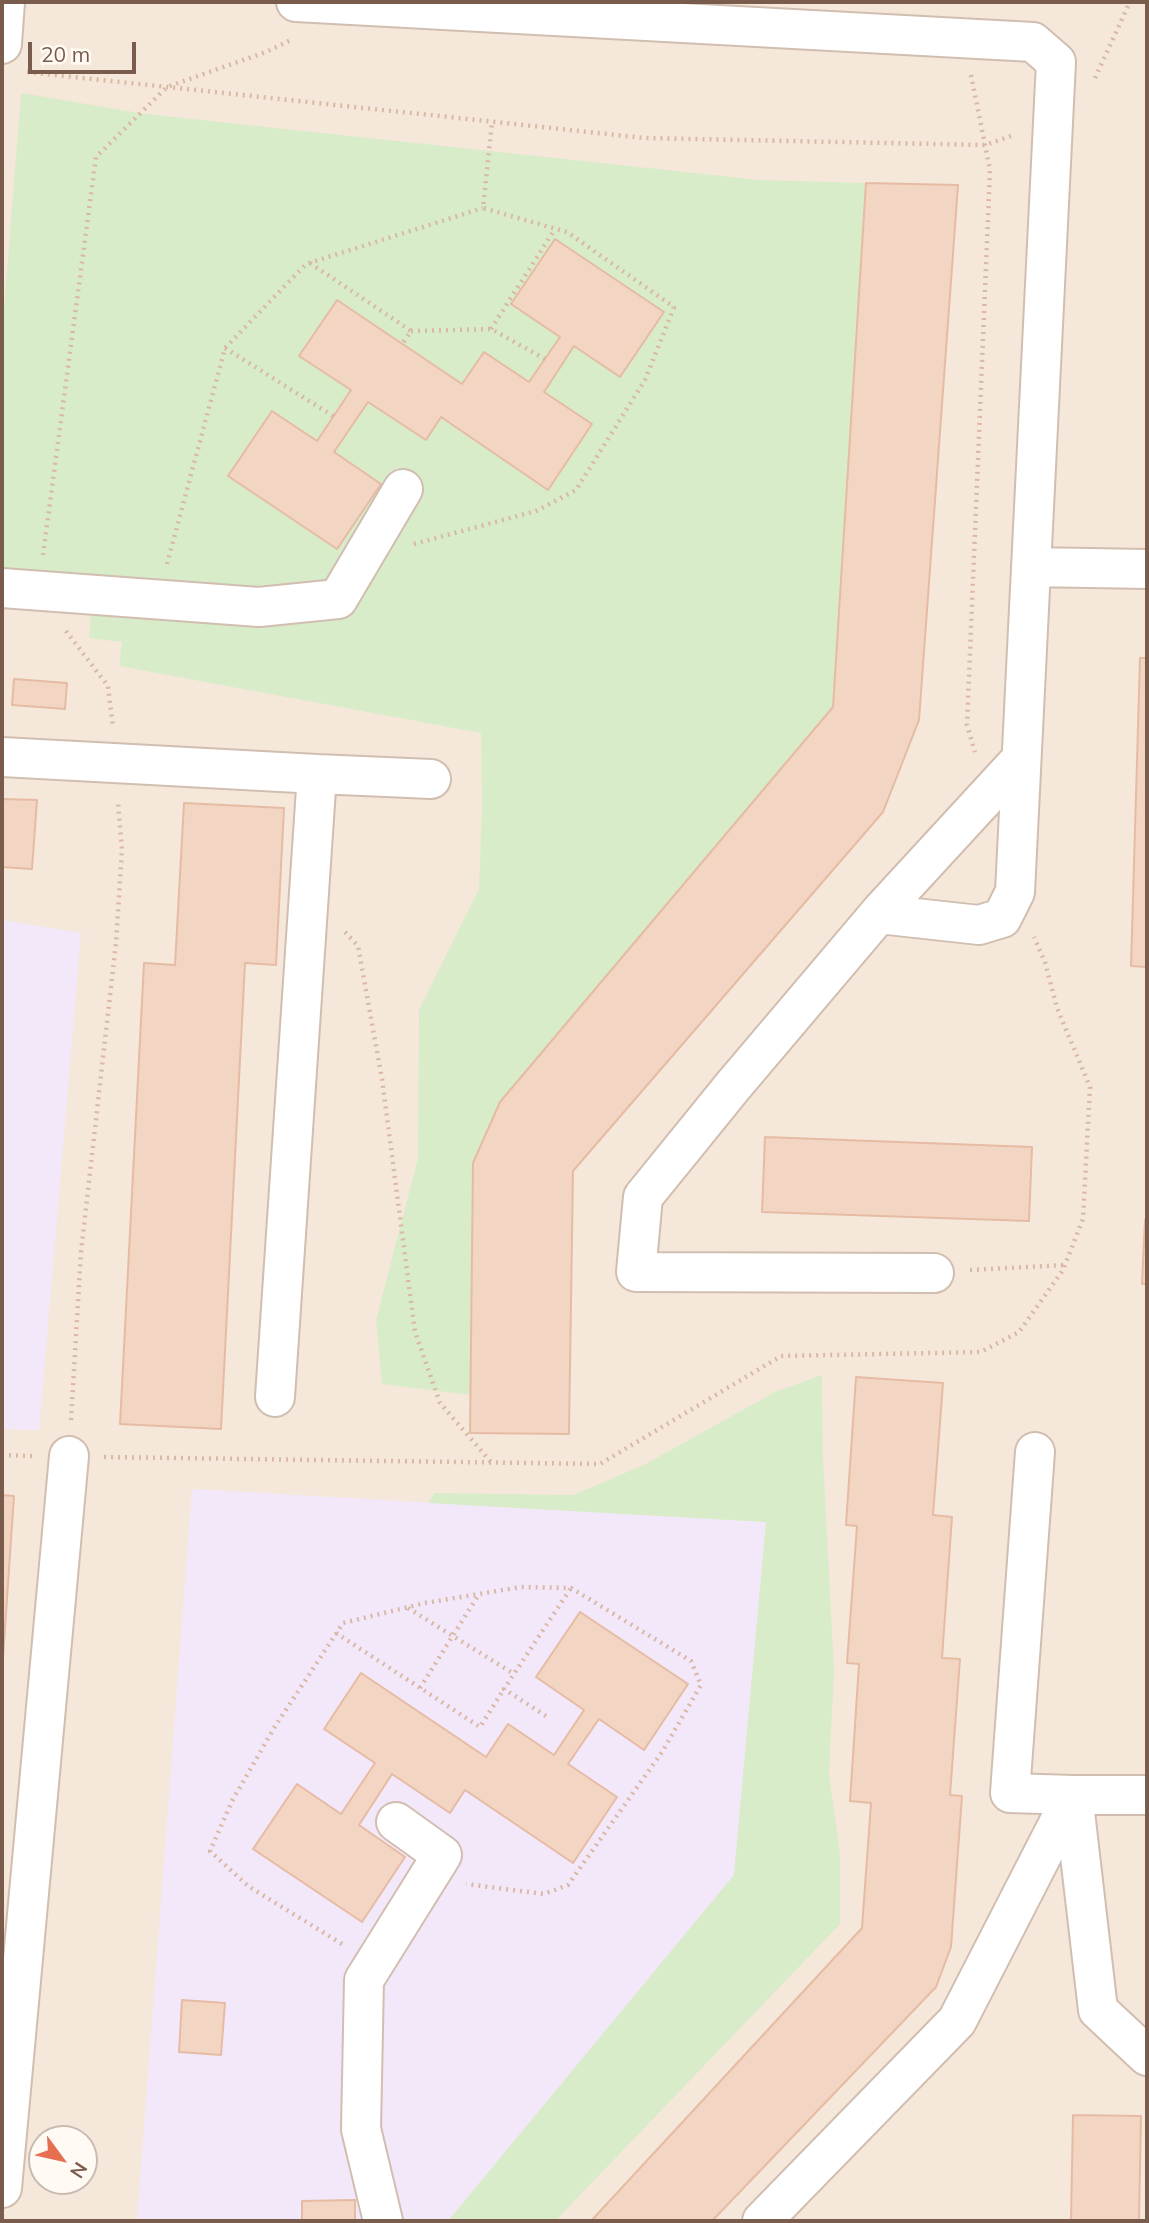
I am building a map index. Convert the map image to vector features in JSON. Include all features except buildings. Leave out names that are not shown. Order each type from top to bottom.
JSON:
[{"type":"lane","points":[[5,2],[9,58]]},
{"type":"lane","points":[[299,18],[967,38],[1033,42],[1056,62],[1015,892],[1002,918],[979,925],[879,914]]},
{"type":"lane","points":[[2,588],[259,607],[338,599],[403,489]]},
{"type":"lane","points":[[1031,567],[1147,569]]},
{"type":"lane","points":[[2,757],[431,779]]},
{"type":"lane","points":[[934,1273],[636,1272],[643,1198],[733,1086],[879,914],[1021,759]]},
{"type":"lane","points":[[275,1397],[317,774]]},
{"type":"lane","points":[[1035,1452],[1010,1793],[1147,1795]]},
{"type":"lane","points":[[2,2188],[69,1456]]},
{"type":"lane","points":[[1073,1795],[1098,2010],[1147,2056]]},
{"type":"lane","points":[[762,2221],[957,2021],[1073,1795]]},
{"type":"lane","points":[[383,2221],[361,2129],[364,1980],[442,1854],[396,1822]]},
{"type":"path","points":[[9,58],[167,87],[645,138],[985,145],[1069,114],[1098,74],[1132,2]]},
{"type":"path","points":[[69,1456],[81,1252],[116,943],[121,850],[108,686],[39,596],[39,591],[96,157],[167,87],[266,52],[299,18]]},
{"type":"path","points":[[967,38],[970,72],[990,170],[967,725],[987,796]]},
{"type":"path","points":[[483,208],[492,122]]},
{"type":"path","points":[[157,599],[225,348],[309,263],[483,208],[567,232],[674,307],[645,380],[576,490],[536,511],[362,558]]},
{"type":"path","points":[[491,330],[555,229]]},
{"type":"path","points":[[309,263],[411,331],[491,330],[545,359]]},
{"type":"path","points":[[402,344],[411,331]]},
{"type":"path","points":[[225,348],[333,416]]},
{"type":"path","points":[[309,892],[358,946],[382,1079],[415,1332],[440,1402],[492,1462]]},
{"type":"path","points":[[2,1455],[600,1464],[781,1356],[982,1352],[1019,1332],[1065,1265],[1083,1219],[1090,1087],[1057,1008],[1045,962],[1015,892]]},
{"type":"path","points":[[934,1273],[1065,1265]]},
{"type":"path","points":[[374,1964],[248,1886],[210,1851],[232,1801],[274,1728],[343,1623],[521,1587],[572,1588],[691,1661],[701,1685],[662,1752],[568,1885],[544,1894],[427,1879]]},
{"type":"path","points":[[336,1633],[480,1727],[572,1588]]},
{"type":"path","points":[[420,1688],[479,1594]]},
{"type":"path","points":[[408,1608],[514,1674]]},
{"type":"path","points":[[504,1689],[546,1716]]},
{"type":"shaded area","points":[[2,2],[1147,2],[1147,2221],[2,2221]]},
{"type":"shaded area","points":[[2,920],[81,933],[39,1430],[2,1429]]},
{"type":"shaded area","points":[[192,1489],[766,1522],[734,1875],[448,2221],[137,2221]]},
{"type":"green space","points":[[21,93],[146,114],[760,180],[866,183],[833,707],[500,1102],[473,1164],[470,1395],[382,1384],[376,1320],[418,1158],[419,1010],[479,889],[481,733],[119,666],[122,642],[89,638],[91,611],[2,602],[2,335]]},
{"type":"green space","points":[[822,1375],[823,1458],[834,1671],[829,1775],[840,1854],[840,1924],[555,2221],[448,2221],[734,1875],[766,1522],[429,1503],[434,1493],[573,1495],[644,1465],[775,1392]]}]
